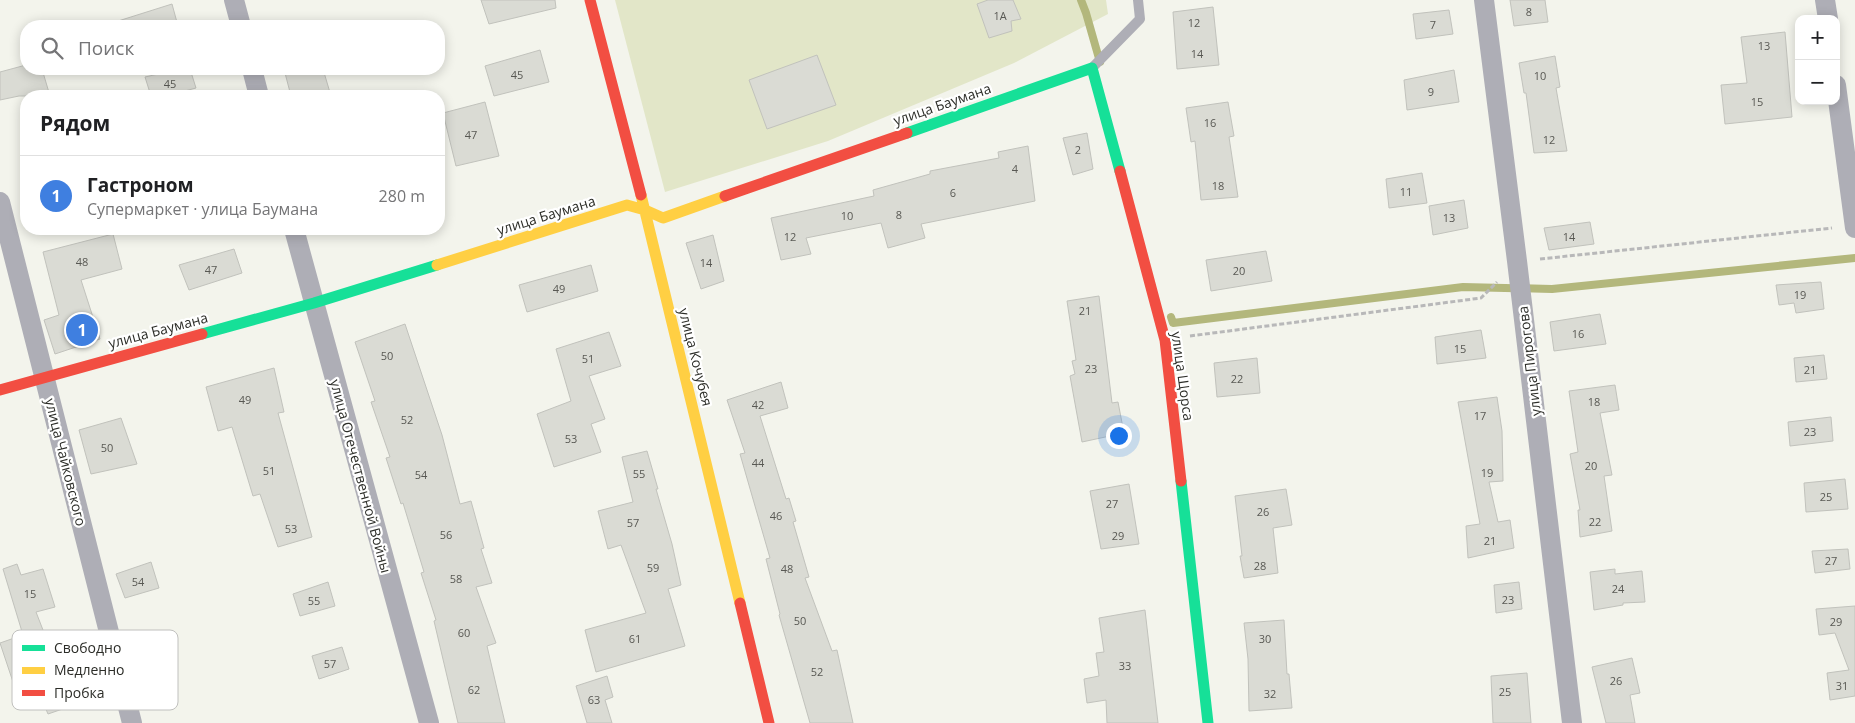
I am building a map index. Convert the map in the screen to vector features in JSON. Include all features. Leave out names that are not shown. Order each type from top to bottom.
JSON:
[{"type":"street","points":[[234,0],[239,20]]},
{"type":"street","name":"улица Кочубея","points":[[590,0],[645,210],[769,723]]},
{"type":"street","name":"улица Пирогова","points":[[1484,0],[1572,723]]},
{"type":"street","points":[[1825,0],[1827,15]]},
{"type":"street","name":"улица Баумана","points":[[0,390],[44,376],[314,303],[627,205],[663,218],[1092,68]]},
{"type":"street","name":"улица Щорса","points":[[1092,68],[1165,340],[1208,723]]},
{"type":"street","points":[[254,75],[257,90]]},
{"type":"street","points":[[1839,105],[1855,227]]},
{"type":"street","name":"улица Чайковского","points":[[0,202],[108,630]]},
{"type":"street","name":"улица Отечественной Войны","points":[[296,235],[429,723]]},
{"type":"street","name":"улица Чайковского","points":[[129,710],[132,723]]},
{"type":"lane","points":[[1092,68],[1140,20],[1138,0]]},
{"type":"green space","points":[[615,0],[1106,0],[1108,14],[1014,63],[828,141],[665,192]]},
{"type":"building","points":[[481,0],[555,0],[556,8],[489,24]]},
{"type":"building","points":[[988,0],[1013,0],[1021,19],[1011,21],[1012,31],[989,38],[977,4]]},
{"type":"building","points":[[1510,0],[1545,0],[1548,22],[1514,26]]},
{"type":"building","points":[[172,4],[176,20],[121,20]]},
{"type":"building","points":[[1213,7],[1219,65],[1177,69],[1173,12]]},
{"type":"building","points":[[1449,10],[1453,34],[1416,39],[1413,14]]},
{"type":"building","points":[[1785,32],[1792,117],[1725,124],[1721,85],[1747,83],[1741,37]]},
{"type":"building","points":[[540,50],[549,82],[494,96],[485,66]]},
{"type":"building","points":[[817,55],[836,105],[767,129],[749,80]]},
{"type":"building","points":[[1555,56],[1560,87],[1556,88],[1567,151],[1534,153],[1526,93],[1524,93],[1519,63]]},
{"type":"building","points":[[20,67],[20,75],[44,75],[48,90],[20,90],[20,96],[0,100],[0,72]]},
{"type":"building","points":[[1454,70],[1459,102],[1407,110],[1404,80]]},
{"type":"building","points":[[154,75],[192,75],[196,88],[188,90],[149,90],[145,77]]},
{"type":"building","points":[[286,75],[325,75],[329,90],[289,90]]},
{"type":"building","points":[[485,102],[499,156],[456,166],[445,121],[445,112]]},
{"type":"building","points":[[1228,102],[1234,136],[1229,137],[1238,197],[1201,200],[1195,141],[1191,142],[1186,108]]},
{"type":"building","points":[[1087,133],[1093,169],[1073,175],[1063,138]]},
{"type":"building","points":[[1028,146],[1035,201],[921,224],[925,238],[888,248],[881,223],[806,238],[811,254],[781,260],[771,218],[874,196],[873,190],[930,174],[930,171],[999,158],[998,152]]},
{"type":"building","points":[[1422,173],[1427,203],[1389,208],[1386,179]]},
{"type":"building","points":[[1464,200],[1468,228],[1433,235],[1429,206]]},
{"type":"building","points":[[1590,222],[1594,244],[1549,250],[1544,228]]},
{"type":"building","points":[[113,235],[122,269],[81,280],[100,339],[55,354],[44,320],[59,315],[43,252]]},
{"type":"building","points":[[713,235],[724,281],[701,289],[686,243]]},
{"type":"building","points":[[234,249],[242,273],[189,290],[179,265]]},
{"type":"building","points":[[1266,251],[1272,281],[1211,291],[1206,260]]},
{"type":"building","points":[[591,265],[598,291],[527,312],[519,285]]},
{"type":"building","points":[[1821,282],[1824,309],[1796,313],[1794,303],[1779,305],[1776,285]]},
{"type":"building","points":[[1099,296],[1112,403],[1118,402],[1124,433],[1082,442],[1070,376],[1075,374],[1072,361],[1076,360],[1067,301]]},
{"type":"building","points":[[1600,314],[1606,344],[1554,351],[1550,322]]},
{"type":"building","points":[[405,324],[442,435],[460,504],[471,501],[484,548],[481,549],[492,583],[476,587],[496,643],[487,646],[505,723],[458,723],[434,621],[436,620],[421,573],[424,572],[403,503],[401,504],[386,458],[390,457],[371,402],[375,401],[355,342]]},
{"type":"building","points":[[1481,330],[1486,358],[1437,364],[1435,337]]},
{"type":"building","points":[[609,332],[621,366],[589,376],[605,419],[591,424],[601,452],[554,467],[537,414],[571,401],[556,349]]},
{"type":"building","points":[[1824,355],[1827,379],[1796,382],[1794,358]]},
{"type":"building","points":[[1257,358],[1260,393],[1217,397],[1214,363]]},
{"type":"building","points":[[274,368],[284,412],[278,413],[312,537],[278,547],[260,494],[253,496],[232,427],[218,431],[206,387]]},
{"type":"building","points":[[781,382],[788,408],[760,416],[786,499],[789,498],[796,521],[793,522],[809,577],[805,578],[832,651],[837,650],[853,723],[810,723],[779,615],[766,559],[770,558],[740,454],[745,453],[727,400]]},
{"type":"building","points":[[1615,385],[1619,410],[1600,413],[1612,475],[1604,476],[1612,531],[1580,537],[1578,510],[1580,510],[1570,454],[1578,452],[1569,391]]},
{"type":"building","points":[[1497,397],[1502,431],[1503,481],[1489,482],[1498,522],[1510,520],[1514,548],[1468,558],[1466,526],[1480,524],[1458,402]]},
{"type":"building","points":[[1831,417],[1833,441],[1790,446],[1788,422]]},
{"type":"building","points":[[121,418],[137,464],[91,474],[79,430]]},
{"type":"building","points":[[647,451],[681,585],[668,589],[685,646],[596,672],[585,630],[646,613],[621,545],[608,549],[598,511],[633,502],[622,457]]},
{"type":"building","points":[[1845,479],[1848,509],[1806,512],[1804,483]]},
{"type":"building","points":[[1129,484],[1139,544],[1101,549],[1090,491]]},
{"type":"building","points":[[1286,489],[1292,525],[1273,528],[1278,573],[1244,578],[1240,556],[1242,556],[1235,496]]},
{"type":"building","points":[[1848,549],[1850,569],[1815,573],[1812,551]]},
{"type":"building","points":[[151,562],[159,588],[125,598],[116,574]]},
{"type":"building","points":[[17,564],[21,575],[43,569],[55,607],[36,612],[43,630],[21,630],[3,569]]},
{"type":"building","points":[[1615,569],[1615,574],[1642,571],[1645,602],[1623,603],[1623,605],[1594,610],[1590,572]]},
{"type":"building","points":[[328,582],[335,606],[300,616],[293,594]]},
{"type":"building","points":[[1519,582],[1522,609],[1496,613],[1494,585]]},
{"type":"building","points":[[1855,606],[1855,696],[1830,700],[1827,673],[1849,670],[1835,633],[1819,635],[1816,609]]},
{"type":"building","points":[[1145,610],[1158,723],[1107,723],[1106,700],[1087,703],[1084,679],[1099,676],[1096,653],[1104,652],[1099,618]]},
{"type":"building","points":[[1284,620],[1287,674],[1289,674],[1292,708],[1249,711],[1248,659],[1244,623]]},
{"type":"building","points":[[12,639],[12,679],[0,643]]},
{"type":"building","points":[[342,647],[349,669],[319,679],[312,656]]},
{"type":"building","points":[[1632,658],[1640,693],[1630,695],[1635,723],[1606,723],[1592,667]]},
{"type":"building","points":[[1527,673],[1531,723],[1493,723],[1491,676]]},
{"type":"building","points":[[607,676],[613,697],[605,700],[612,723],[587,723],[576,686]]},
{"type":"building","points":[[46,710],[60,710],[48,714]]},
{"type":"waterway","points":[[1081,0],[1100,62]]},
{"type":"waterway","points":[[1171,317],[1173,323],[1463,287],[1552,289],[1855,258]]},
{"type":"traffic: fast","points":[[907,133],[1092,68],[1120,171]]},
{"type":"traffic: fast","points":[[202,334],[314,303],[437,265]]},
{"type":"traffic: fast","points":[[1181,481],[1208,723]]},
{"type":"traffic: slow","points":[[641,195],[740,603]]},
{"type":"traffic: slow","points":[[437,265],[627,205],[663,218],[725,196]]},
{"type":"traffic: jam","points":[[590,0],[641,195]]},
{"type":"traffic: jam","points":[[725,196],[907,133]]},
{"type":"traffic: jam","points":[[1120,171],[1165,340],[1181,481]]},
{"type":"traffic: jam","points":[[0,390],[202,334]]},
{"type":"traffic: jam","points":[[740,603],[769,723]]},
{"type":"place","name":"Гастроном","points":[[82,330]]}]
